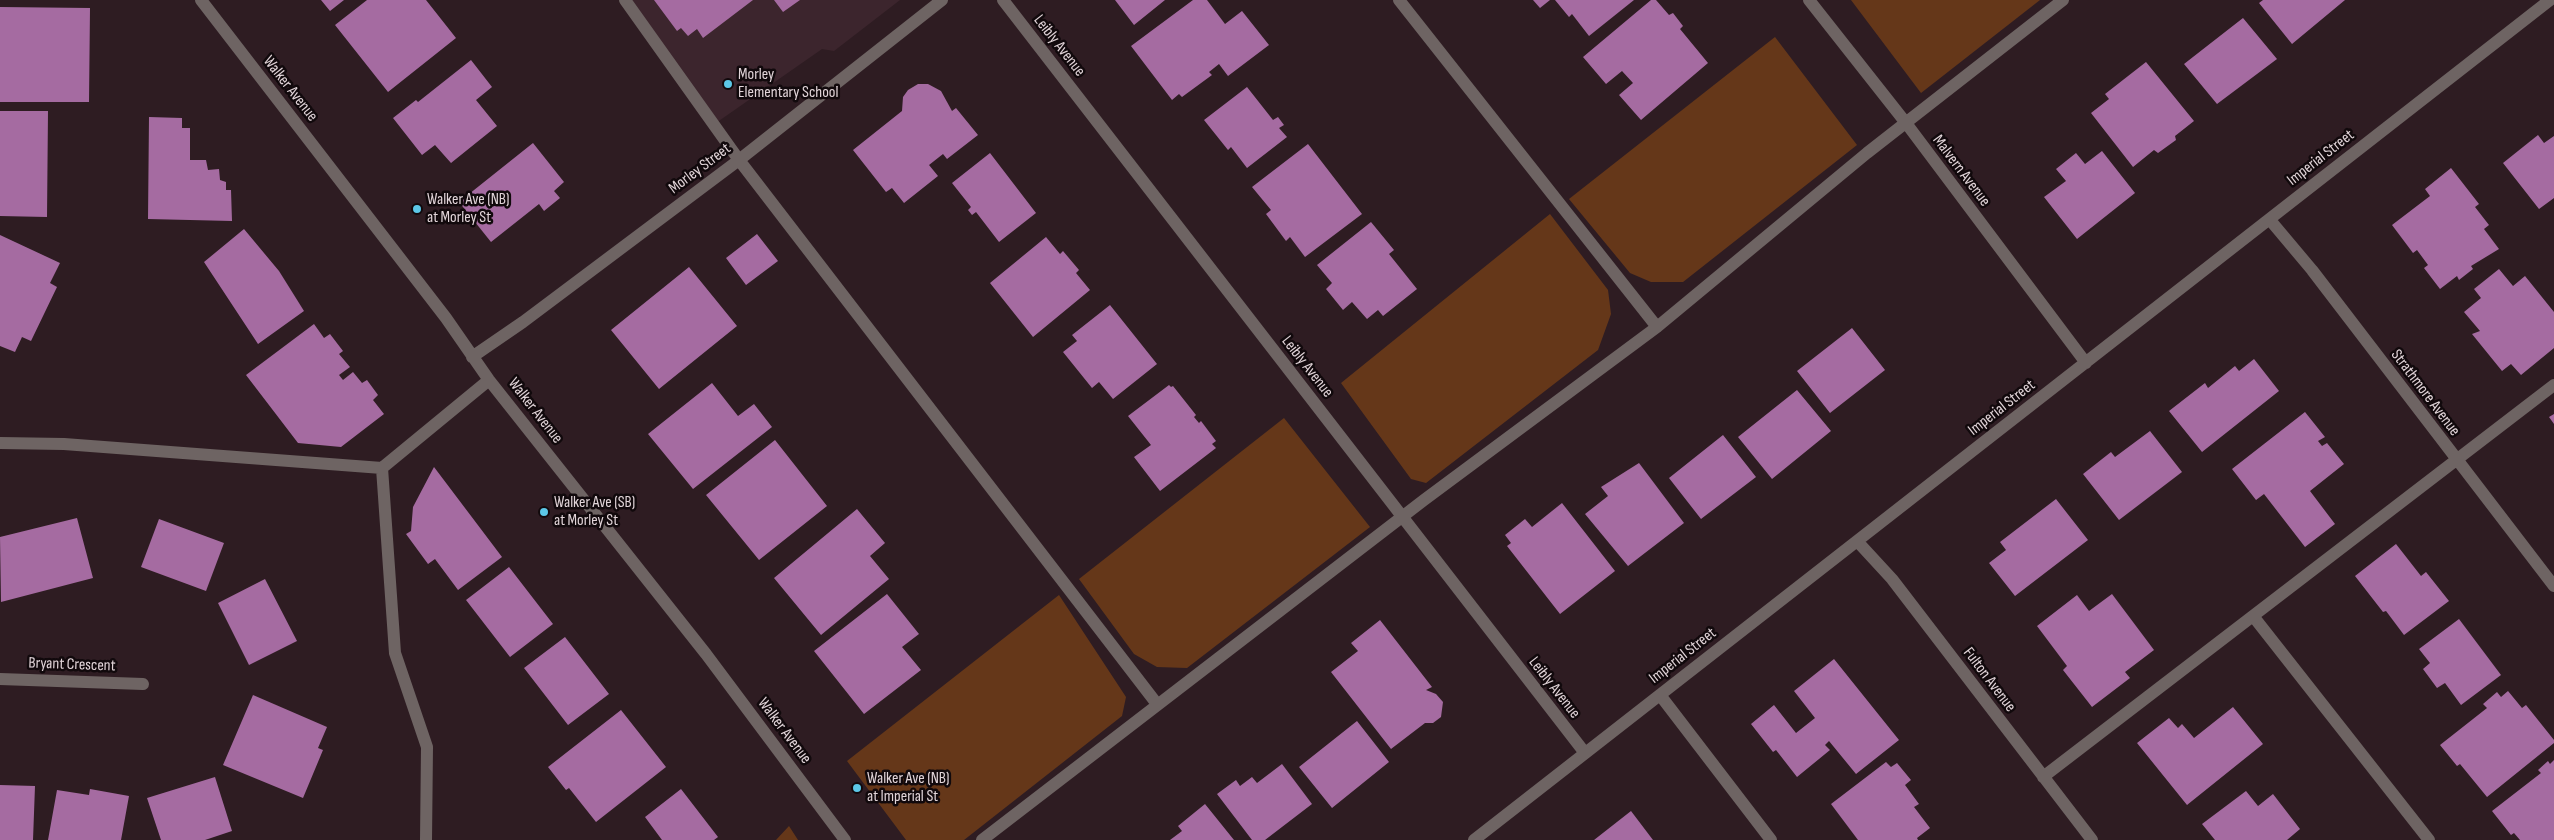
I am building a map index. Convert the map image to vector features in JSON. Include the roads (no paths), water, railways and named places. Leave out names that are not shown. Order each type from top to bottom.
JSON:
[{"type":"street","name":"Walker Avenue","points":[[201,0],[446,318],[489,380],[706,654],[845,840]]},
{"type":"street","points":[[625,0],[739,160],[1158,704]]},
{"type":"street","name":"Morley Street","points":[[472,357],[523,322],[739,160],[942,0]]},
{"type":"street","name":"Leibly Avenue","points":[[1003,0],[1585,754]]},
{"type":"street","points":[[1399,0],[1657,327]]},
{"type":"street","name":"Malvern Avenue","points":[[1808,0],[1906,124],[2086,363]]},
{"type":"street","points":[[982,840],[1402,517],[1657,327],[1906,124],[2063,0]]},
{"type":"street","name":"Imperial Street","points":[[1474,840],[2550,0]]},
{"type":"street","name":"Strathmore Avenue","points":[[2270,220],[2312,270],[2455,460],[2554,586]]},
{"type":"street","points":[[0,443],[64,444],[382,468],[489,380]]},
{"type":"street","points":[[2043,777],[2554,385]]},
{"type":"street","points":[[382,468],[395,653],[426,747],[426,840]]},
{"type":"street","name":"Fulton Avenue","points":[[1856,542],[1892,579],[2092,840]]},
{"type":"street","points":[[2253,616],[2429,840]]},
{"type":"street","name":"Bryant Crescent","points":[[0,679],[143,684]]},
{"type":"street","points":[[1660,695],[1771,840]]},
{"type":"place","name":"Morley Elementary School","points":[[728,84]]},
{"type":"place","name":"Walker Ave (NB) at Morley St","points":[[417,209]]},
{"type":"place","name":"Walker Ave (SB) at Morley St","points":[[544,512]]},
{"type":"place","name":"Walker Ave (NB) at Imperial St","points":[[857,788]]}]
